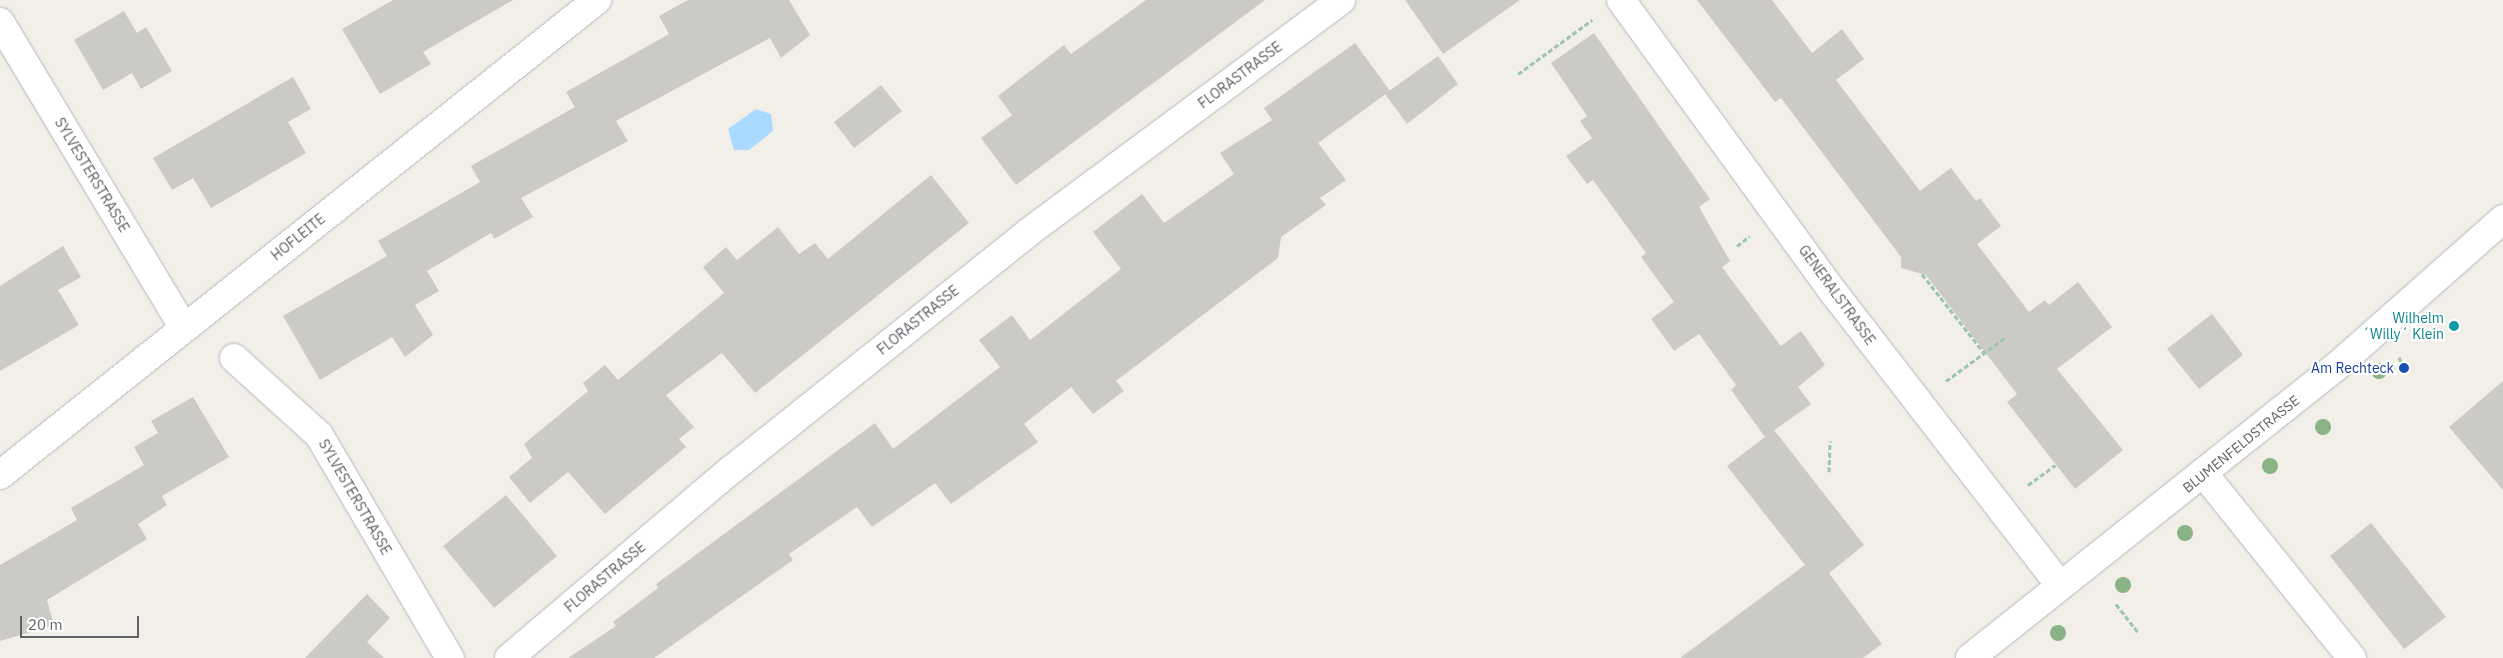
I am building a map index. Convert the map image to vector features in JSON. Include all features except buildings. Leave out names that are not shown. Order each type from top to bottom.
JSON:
[{"type":"street","name":"HOFLEITE","points":[[0,475],[597,0]]},
{"type":"street","name":"FLORASTRASSE","points":[[509,658],[731,470],[1029,232],[1341,0]]},
{"type":"street","name":"GENERALSTRASSE","points":[[1621,0],[1918,402],[2060,585]]},
{"type":"street","name":"SYLVESTERSTRASSE","points":[[0,22],[184,328]]},
{"type":"street","name":"BLUMENFELDSTRASSE","points":[[1970,658],[2060,585],[2204,474],[2337,366],[2503,219]]},
{"type":"street","name":"SYLVESTERSTRASSE","points":[[234,358],[318,435],[450,658]]},
{"type":"street","points":[[2204,474],[2352,658]]},
{"type":"path","points":[[1518,74],[1597,17]]},
{"type":"path","points":[[1922,274],[1985,354]]},
{"type":"path","points":[[1918,402],[2006,337]]},
{"type":"path","points":[[1829,472],[1830,441]]},
{"type":"path","points":[[2116,604],[2138,632]]},
{"type":"water","points":[[756,109],[771,114],[773,131],[749,150],[734,150],[728,129]]},
{"type":"place","name":"Wilhelm ´Willy´ Klein","points":[[2454,326]]},
{"type":"place","name":"Am Rechteck","points":[[2404,368]]}]
